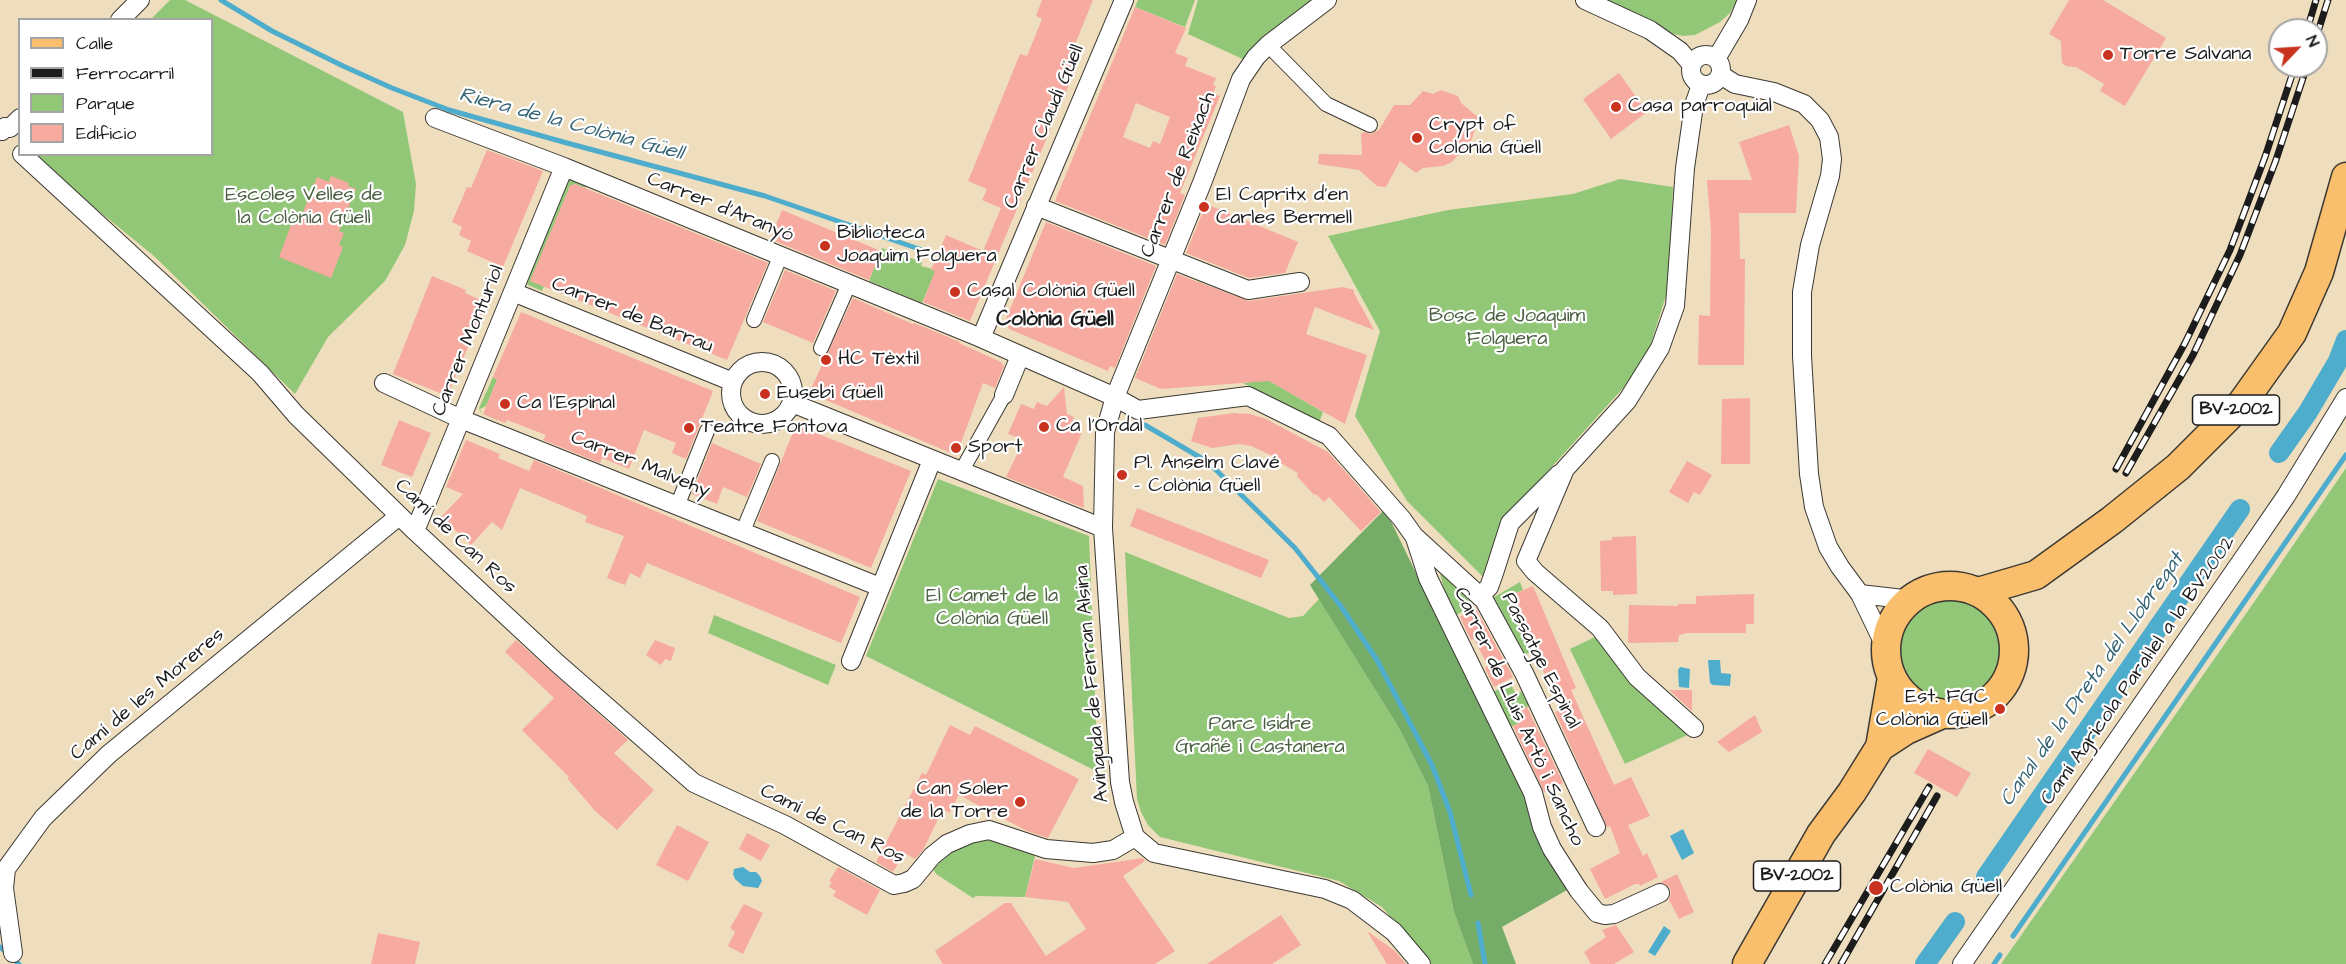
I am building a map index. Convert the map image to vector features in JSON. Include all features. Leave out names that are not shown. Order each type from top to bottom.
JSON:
[{"type":"main road","name":"BV-2002","points":[[1978,592],[2036,575],[2112,520],[2178,467],[2213,434],[2253,389],[2292,333],[2319,272],[2346,177]]},
{"type":"main road","name":"BV-2002","points":[[2012,636],[2021,608],[2036,575]]},
{"type":"main road","name":"BV-2002","points":[[1954,587],[1978,592],[1999,608],[2010,627],[2014,656],[2011,672],[1998,694],[1989,702],[1964,713],[1942,714],[1918,706],[1899,689],[1887,662],[1888,636],[1895,617],[1902,607],[1931,590],[1954,587]]},
{"type":"main road","name":"BV-2002","points":[[1747,964],[1821,834],[1852,792],[1880,747],[1892,676]]},
{"type":"main road","name":"BV-2002","points":[[1880,747],[1906,730],[1942,714]]},
{"type":"main road","name":"BV-2002","points":[[1769,964],[1804,898],[1852,792]]},
{"type":"street","points":[[122,18],[140,0]]},
{"type":"street","name":"Carrer Claudi Güell","points":[[981,338],[1124,0]]},
{"type":"street","name":"Carrer de Reixach","points":[[1103,528],[1105,432],[1115,397],[1240,79],[1268,45],[1327,0]]},
{"type":"street","points":[[1586,0],[1650,30],[1680,51],[1692,65],[1694,79],[1701,85],[1715,83],[1718,67],[1747,0]]},
{"type":"street","points":[[1274,51],[1326,105],[1370,125]]},
{"type":"street","points":[[1692,65],[1698,57],[1703,56],[1735,84],[1774,92],[1803,104],[1820,120],[1829,137],[1832,159],[1830,176],[1810,245],[1802,292],[1802,356],[1811,488],[1819,525],[1828,547],[1860,594],[1886,648]]},
{"type":"street","points":[[1481,595],[1489,587],[1510,523],[1565,469],[1627,401],[1660,348],[1675,306],[1685,168],[1694,105],[1701,85]]},
{"type":"street","name":"Carrer d'Aranyó","points":[[435,118],[564,167],[981,338],[1115,397],[1138,410],[1248,396],[1329,436],[1402,519],[1414,536]]},
{"type":"street","name":"Camí de Can Ros","points":[[8,128],[18,148]]},
{"type":"street","name":"Camí de Can Ros","points":[[23,156],[260,373],[296,415],[415,531],[557,663],[693,783],[785,825],[894,885],[913,879],[932,856],[947,844],[970,834],[989,831],[1046,849],[1093,853],[1113,850],[1136,837]]},
{"type":"street","name":"Carrer Monturiol","points":[[415,531],[564,167]]},
{"type":"street","points":[[1036,206],[1248,290],[1300,282]]},
{"type":"street","points":[[754,320],[780,256]]},
{"type":"street","points":[[821,348],[849,285]]},
{"type":"street","name":"Carrer de Barrau","points":[[513,292],[733,382]]},
{"type":"street","points":[[962,472],[1004,395],[1020,356]]},
{"type":"street","points":[[757,362],[768,362],[778,366],[786,373],[794,393],[788,412],[781,419],[762,425],[752,423],[736,411],[731,392],[733,382],[747,366],[757,362]]},
{"type":"street","name":"Carrer Malvehy","points":[[384,383],[461,419],[678,504],[880,587]]},
{"type":"street","name":"Camí Agricola Paral·lel a la BV2002","points":[[1962,964],[2286,496],[2346,398]]},
{"type":"street","points":[[792,403],[1103,528]]},
{"type":"street","points":[[678,504],[707,431]]},
{"type":"street","points":[[851,661],[932,460]]},
{"type":"street","points":[[743,531],[772,461]]},
{"type":"street","points":[[1565,469],[1526,561],[1535,572],[1600,628],[1637,677],[1694,728]]},
{"type":"street","name":"Camí de les Moreres","points":[[13,953],[4,888],[6,869],[43,818],[109,754],[399,516]]},
{"type":"street","name":"Avinguda de Ferran Alsina","points":[[1103,528],[1120,782],[1136,837]]},
{"type":"street","name":"Passatge Espinal","points":[[1414,536],[1481,595],[1524,673],[1596,827]]},
{"type":"street","name":"Carrer de Lluis Artó i Sancho","points":[[1414,536],[1428,578],[1533,793],[1542,826],[1552,849],[1579,891],[1593,909],[1605,915],[1614,915],[1660,893]]},
{"type":"street","points":[[1860,594],[1912,600]]},
{"type":"street","points":[[1136,837],[1154,853],[1325,889],[1352,900],[1394,932],[1421,964]]},
{"type":"green space","name":"Escoles Velles de la Colònia Güell","points":[[170,0],[185,0],[403,112],[416,184],[414,211],[405,245],[385,281],[328,337],[295,394],[154,256],[84,199],[36,156],[213,156],[213,18],[152,18]]},
{"type":"green space","points":[[1138,0],[1195,0],[1185,27],[1135,7]]},
{"type":"green space","points":[[1198,0],[1320,0],[1247,61],[1188,34]]},
{"type":"green space","points":[[1604,0],[1737,0],[1730,13],[1720,22],[1695,35],[1683,36],[1669,33]]},
{"type":"green space","points":[[572,177],[588,182],[585,188],[575,184],[570,186],[531,280],[544,286],[542,291],[526,282],[568,179]]},
{"type":"green space","name":"Bosc de Joaquim Folguera","points":[[1620,179],[1673,187],[1669,286],[1646,359],[1634,376],[1502,522],[1484,578],[1407,501],[1355,416],[1380,331],[1328,236],[1448,210],[1573,194]]},
{"type":"green space","points":[[882,248],[922,262],[921,266],[936,270],[922,303],[869,281]]},
{"type":"green space","points":[[493,377],[497,380],[486,406],[480,409],[482,413],[479,408]]},
{"type":"green space","points":[[1268,380],[1323,412],[1319,423],[1243,383]]},
{"type":"green space","points":[[482,413],[499,416],[497,420]]},
{"type":"green space","points":[[2346,468],[2346,964],[2001,964],[2259,595]]},
{"type":"green space","name":"El Camet de la Colònia Güell","points":[[938,479],[1089,536],[1098,772],[866,656]]},
{"type":"green space","points":[[1385,509],[1536,821],[1538,836],[1567,890],[1502,927],[1516,964],[1473,964],[1454,912],[1428,786],[1399,728],[1310,585]]},
{"type":"green space","name":"Parc Isidre Grañé i Castanera","points":[[1125,552],[1289,618],[1303,616],[1319,599],[1399,728],[1428,786],[1454,912],[1473,964],[1429,964],[1382,907],[1339,881],[1160,837],[1148,825],[1137,799]]},
{"type":"green space","points":[[1440,574],[1454,579],[1479,601],[1452,618]]},
{"type":"green space","points":[[1520,582],[1523,590],[1510,596],[1534,651],[1524,655],[1489,600]]},
{"type":"green space","points":[[1952,597],[1972,601],[1989,613],[2001,630],[2005,650],[2001,670],[1989,687],[1972,699],[1952,703],[1932,699],[1915,687],[1903,670],[1899,650],[1903,630],[1915,613],[1932,601]]},
{"type":"green space","points":[[714,615],[836,665],[828,685],[708,633]]},
{"type":"green space","points":[[1599,635],[1694,732],[1625,764],[1570,649]]},
{"type":"green space","points":[[1510,683],[1516,694],[1523,691],[1530,705],[1515,713],[1519,723],[1511,727],[1493,692]]},
{"type":"green space","points":[[988,840],[1036,852],[1025,897],[976,896],[973,898],[936,874],[933,869],[951,853],[970,842]]},
{"type":"water","points":[[1708,660],[1720,660],[1721,673],[1731,674],[1730,686],[1710,683]]},
{"type":"water","points":[[1680,667],[1690,669],[1689,688],[1679,687],[1678,670]]},
{"type":"water","points":[[1683,829],[1694,853],[1682,860],[1670,836]]},
{"type":"water","points":[[743,867],[760,876],[762,881],[758,888],[743,886],[735,879],[734,869]]},
{"type":"water","points":[[1664,926],[1671,931],[1655,956],[1648,952]]},
{"type":"building","points":[[1042,0],[1093,0],[1070,57],[1079,61],[970,321],[923,302],[935,271],[931,270],[946,235],[983,251],[1001,208],[982,200],[987,189],[968,181],[1020,54],[1027,56],[1042,19],[1036,16]]},
{"type":"building","name":"Torre Salvana","points":[[2069,0],[2103,0],[2166,38],[2125,106],[2100,91],[2104,84],[2076,67],[2062,63],[2061,41],[2049,34]]},
{"type":"building","points":[[1135,7],[1186,28],[1175,53],[1188,58],[1185,66],[1216,78],[1213,94],[1220,96],[1180,193],[1185,195],[1165,245],[1055,201]],"holes":[[[1136,103],[1170,117],[1160,144],[1153,141],[1150,148],[1123,137]]]},
{"type":"building","name":"Casa parroquial","points":[[1619,73],[1647,112],[1611,139],[1583,99]]},
{"type":"building","name":"Crypt of Colonia Güell","points":[[1441,90],[1458,96],[1461,103],[1479,118],[1471,141],[1452,162],[1443,166],[1423,168],[1416,173],[1400,161],[1386,187],[1377,186],[1359,170],[1318,164],[1319,154],[1362,155],[1361,134],[1364,132],[1371,134],[1379,130],[1394,105],[1410,105],[1423,91],[1433,94]]},
{"type":"building","points":[[1789,125],[1799,156],[1796,213],[1739,213],[1740,259],[1745,259],[1744,365],[1698,365],[1699,315],[1710,316],[1711,230],[1707,180],[1752,180],[1739,142]]},
{"type":"building","points":[[487,150],[543,171],[503,267],[467,251],[471,241],[459,235],[462,227],[452,222],[467,187],[471,188]]},
{"type":"building","points":[[331,176],[349,183],[348,186],[356,189],[339,231],[344,233],[339,245],[343,247],[331,278],[279,257],[291,225],[294,226],[299,214],[302,215],[317,177],[329,182]]},
{"type":"building","points":[[575,184],[768,263],[727,360],[530,281],[570,186]]},
{"type":"building","points":[[1206,204],[1298,242],[1285,273],[1249,278],[1186,253]]},
{"type":"building","name":"Biblioteca Joaquim Folguera","points":[[782,210],[881,251],[869,280],[770,239]]},
{"type":"building","points":[[1046,222],[1156,266],[1115,368],[1110,366],[1108,371],[1009,329],[1006,319]]},
{"type":"building","points":[[785,270],[836,291],[813,343],[763,322]]},
{"type":"building","points":[[1177,274],[1249,301],[1343,287],[1354,290],[1374,330],[1315,307],[1306,334],[1367,355],[1345,424],[1269,381],[1161,389],[1135,378]]},
{"type":"building","points":[[432,276],[466,290],[465,293],[487,303],[447,396],[393,374]]},
{"type":"building","points":[[853,298],[960,342],[1001,362],[1004,366],[995,388],[983,383],[958,451],[951,453],[809,393]]},
{"type":"building","points":[[521,312],[713,391],[686,459],[672,453],[676,443],[644,430],[629,469],[602,458],[600,463],[543,440],[546,435],[507,420],[505,423],[483,414],[497,380],[493,377]]},
{"type":"building","points":[[1064,387],[1067,414],[1074,417],[1071,425],[1083,430],[1063,477],[1083,486],[1084,508],[1006,477],[1024,440],[1008,434],[1021,404],[1034,409],[1037,402],[1047,406]]},
{"type":"building","points":[[1750,398],[1750,464],[1721,464],[1722,399]]},
{"type":"building","points":[[1234,413],[1250,414],[1266,419],[1328,452],[1381,512],[1361,531],[1329,497],[1324,502],[1316,494],[1314,495],[1297,476],[1298,473],[1274,459],[1275,457],[1251,446],[1239,444],[1212,448],[1191,441],[1198,418]]},
{"type":"building","points":[[399,420],[431,433],[412,477],[381,465]]},
{"type":"building","points":[[796,425],[911,471],[871,568],[757,521]]},
{"type":"building","points":[[466,440],[500,454],[498,458],[529,471],[534,460],[860,597],[841,643],[647,563],[640,578],[630,573],[625,585],[607,578],[624,536],[585,522],[587,516],[520,488],[502,530],[492,522],[471,545],[441,517],[463,494],[446,487]]},
{"type":"building","points":[[712,443],[761,464],[747,497],[723,487],[717,504],[692,494]]},
{"type":"building","points":[[1687,461],[1712,475],[1700,495],[1694,492],[1688,503],[1669,492]]},
{"type":"building","points":[[1137,508],[1269,560],[1261,578],[1130,526]]},
{"type":"building","points":[[1636,536],[1637,594],[1613,595],[1613,591],[1601,591],[1600,541],[1612,540],[1612,537]]},
{"type":"building","points":[[1533,586],[1576,688],[1571,690],[1614,785],[1631,777],[1650,816],[1628,825],[1643,856],[1647,853],[1658,877],[1640,886],[1635,884],[1605,899],[1590,869],[1620,853],[1610,826],[1607,827],[1555,712],[1561,710],[1509,596]]},
{"type":"building","points":[[1754,594],[1754,624],[1746,624],[1746,633],[1687,633],[1679,635],[1678,642],[1628,643],[1629,605],[1678,606],[1678,604],[1696,604],[1696,596]]},
{"type":"building","points":[[1475,607],[1513,677],[1494,687],[1485,668],[1488,666],[1474,639],[1471,640],[1460,617]]},
{"type":"building","points":[[516,640],[628,740],[614,753],[654,790],[617,830],[595,811],[567,778],[569,777],[522,730],[554,698],[505,652]]},
{"type":"building","points":[[655,640],[675,648],[671,661],[665,659],[661,665],[646,655]]},
{"type":"building","points":[[1669,690],[1692,690],[1692,711]]},
{"type":"building","points":[[1527,707],[1563,783],[1544,792],[1513,726],[1519,723],[1515,713]]},
{"type":"building","points":[[1755,715],[1762,732],[1729,752],[1717,742]]},
{"type":"building","name":"Can Soler de la Torre","points":[[950,725],[970,735],[975,726],[1079,779],[1048,838],[1027,831],[959,795],[949,813],[943,809],[923,850],[915,859],[904,853],[893,872],[876,862],[922,773],[926,775]]},
{"type":"building","points":[[1928,749],[1971,773],[1957,797],[1914,773]]},
{"type":"building","points":[[677,825],[709,842],[688,881],[656,865]]},
{"type":"building","points":[[747,833],[770,845],[761,861],[739,849]]},
{"type":"building","points":[[1143,858],[1145,861],[1123,876],[1175,951],[1155,964],[943,964],[935,951],[1005,903],[1011,903],[1046,956],[1086,929],[1068,902],[1025,897],[1035,859],[1074,868]]},
{"type":"building","points":[[838,867],[880,890],[867,915],[833,896],[836,891],[829,887],[832,882],[829,881]]},
{"type":"building","points":[[1677,874],[1694,912],[1679,919],[1669,900],[1670,888],[1661,882]]},
{"type":"building","points":[[744,904],[763,913],[743,954],[728,946],[735,932],[730,928]]},
{"type":"building","points":[[1281,915],[1301,945],[1272,964],[1207,964]]},
{"type":"building","points":[[1616,925],[1634,952],[1614,964],[1591,964],[1584,952],[1606,937],[1602,930]]},
{"type":"building","points":[[1367,931],[1395,951],[1406,964],[1387,964]]},
{"type":"building","points":[[378,933],[420,942],[415,964],[371,964]]},
{"type":"waterway","name":"Riera de la Colònia Güell","points":[[221,0],[272,31],[343,66],[449,110],[765,196],[925,251]]},
{"type":"waterway","name":"Canal de la Dreta del Llobregat","points":[[2279,453],[2308,412],[2338,361],[2346,340]]},
{"type":"waterway","name":"Riera de la Colònia Güell","points":[[1145,425],[1208,462],[1295,548],[1340,605],[1377,660],[1432,765],[1450,812],[1471,895]]},
{"type":"waterway","points":[[2013,936],[2346,455]]},
{"type":"waterway","name":"Canal de la Dreta del Llobregat","points":[[1986,877],[2240,509]]},
{"type":"waterway","name":"Canal de la Dreta del Llobregat","points":[[1925,964],[1955,922]]},
{"type":"waterway","name":"Riera de la Colònia Güell","points":[[1478,923],[1485,964]]},
{"type":"waterway","points":[[0,947],[19,964]]},
{"type":"waterway","points":[[1994,964],[2000,955]]},
{"type":"railway","points":[[2311,18],[2316,0]]},
{"type":"railway","points":[[2322,18],[2328,0]]},
{"type":"railway","points":[[2116,469],[2185,343],[2230,250],[2265,157],[2291,78]]},
{"type":"railway","points":[[2126,473],[2193,355],[2240,255],[2276,160],[2303,78]]},
{"type":"railway","points":[[1825,964],[1929,787]]},
{"type":"railway","points":[[1841,964],[1937,796]]},
{"type":"place","name":"Torre Salvana","points":[[2108,55]]},
{"type":"place","name":"Casa parroquial","points":[[1616,107]]},
{"type":"place","name":"Crypt of Colonia Güell","points":[[1417,138]]},
{"type":"place","name":"El Capritx d'en Carles Bermell","points":[[1204,207]]},
{"type":"place","name":"Biblioteca Joaquim Folguera","points":[[825,246]]},
{"type":"place","name":"Casal Colònia Güell","points":[[955,292]]},
{"type":"place","name":"HC Tèxtil","points":[[826,360]]},
{"type":"place","name":"Eusebi Güell","points":[[765,394]]},
{"type":"place","name":"Ca l'Espinal","points":[[505,404]]},
{"type":"place","name":"Ca l'Ordal","points":[[1044,427]]},
{"type":"place","name":"Teatre Fontova","points":[[689,428]]},
{"type":"place","name":"Sport","points":[[956,448]]},
{"type":"place","name":"Pl. Anselm Clavé - Colònia Güell","points":[[1122,475]]},
{"type":"place","name":"Est. FGC Colònia Güell","points":[[2000,709]]},
{"type":"place","name":"Can Soler de la Torre","points":[[1020,802]]},
{"type":"place","name":"Colònia Güell","points":[[1876,888]]},
{"type":"district","name":"Colònia Güell","points":[[1055,321]]}]
